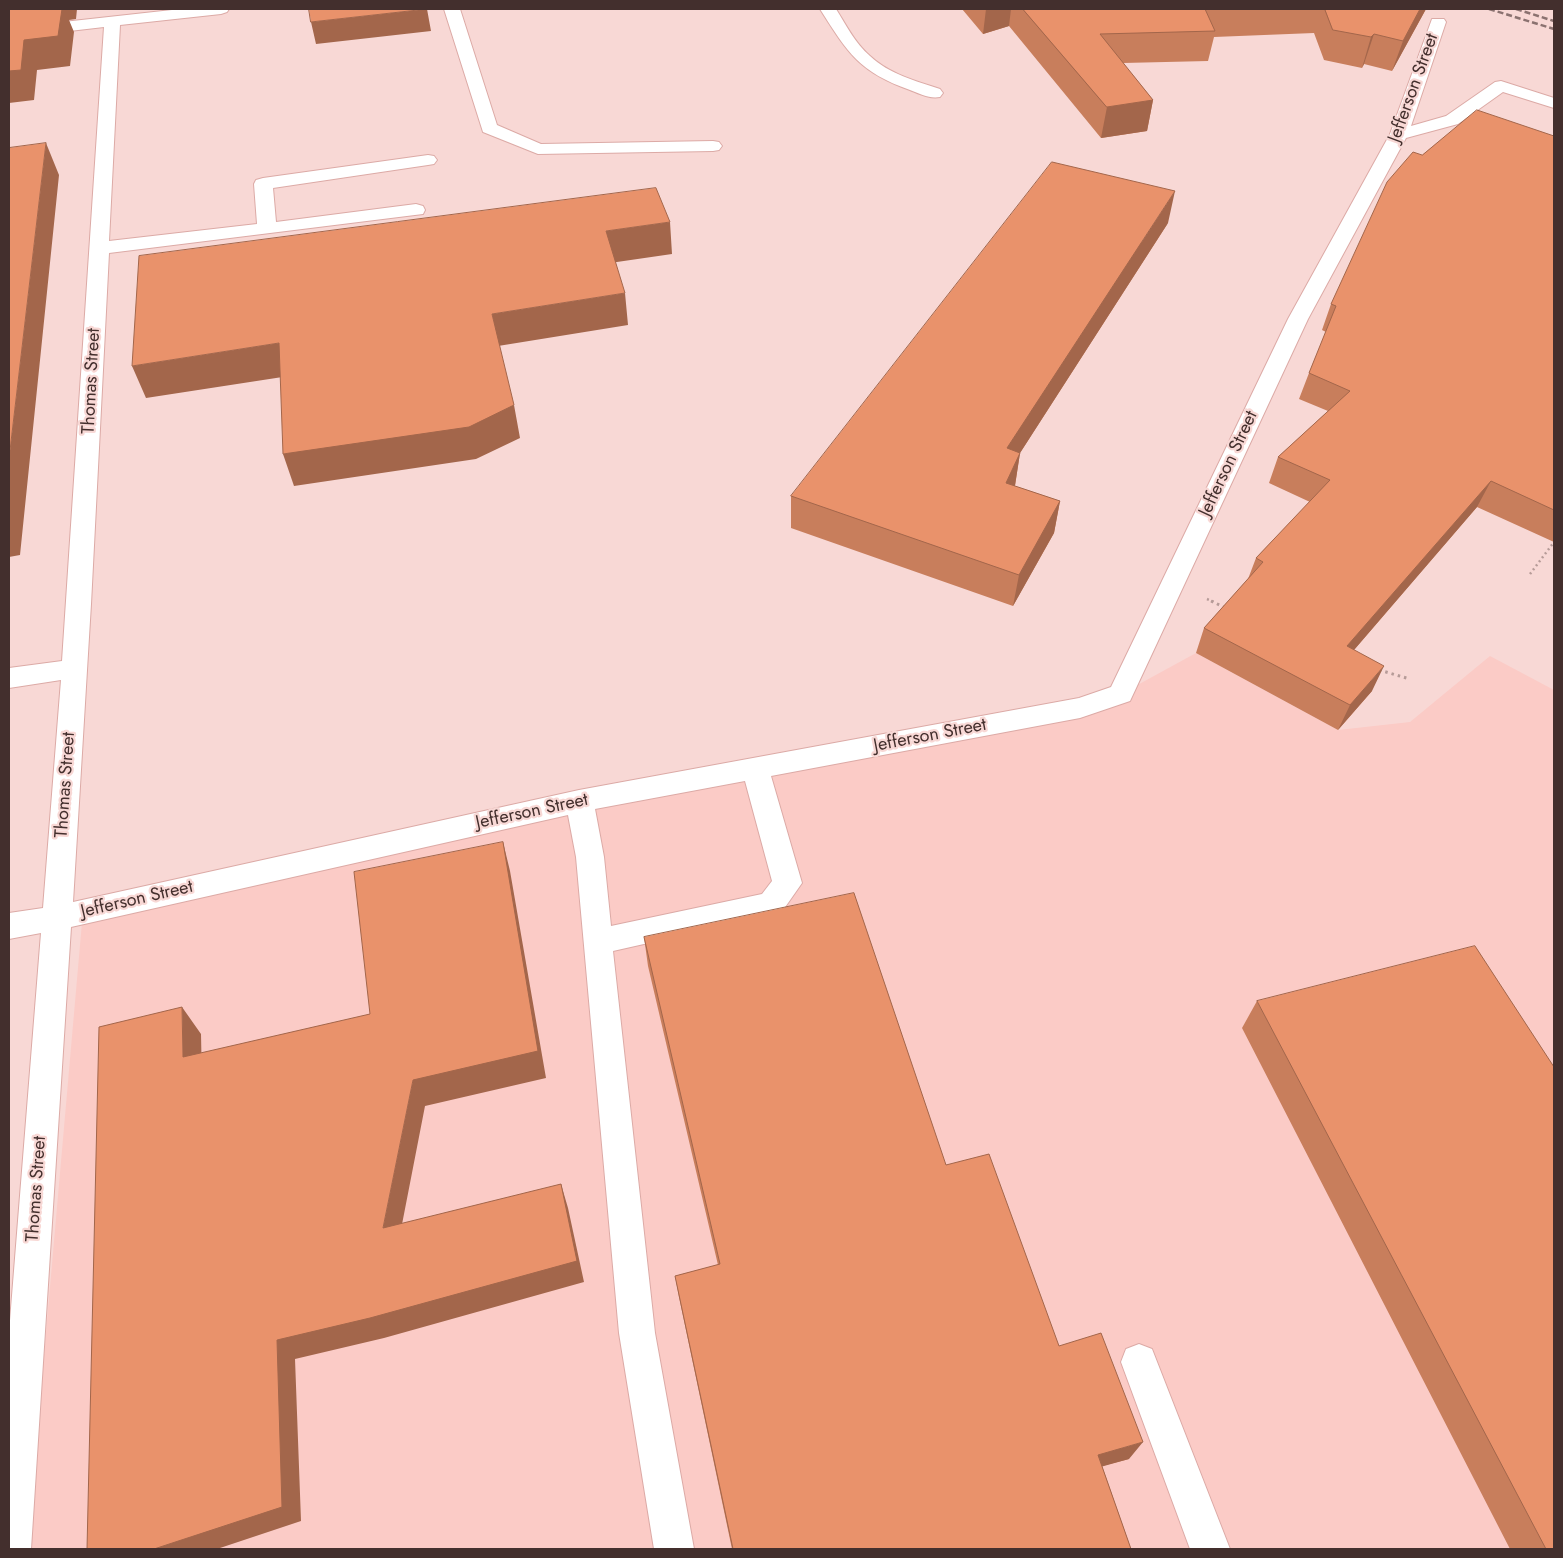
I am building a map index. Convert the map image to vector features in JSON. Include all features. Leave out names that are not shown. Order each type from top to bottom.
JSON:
[{"type":"street","points":[[9,33],[221,9]]},
{"type":"street","points":[[452,9],[489,128],[538,149],[713,146]]},
{"type":"street","points":[[828,9],[848,40],[868,64],[896,80],[934,93]]},
{"type":"street","name":"Thomas Street","points":[[11,1549],[58,918],[100,248],[112,21]]},
{"type":"street","name":"Jefferson Street","points":[[9,926],[58,918],[579,801],[1080,708],[1121,694],[1298,319],[1399,134],[1438,22]]},
{"type":"street","points":[[1399,134],[1452,120],[1501,86],[1554,103]]},
{"type":"street","points":[[267,229],[263,184],[428,160]]},
{"type":"street","points":[[100,248],[416,210]]},
{"type":"street","points":[[9,678],[74,669]]},
{"type":"street","points":[[598,942],[771,904],[787,883],[755,769]]},
{"type":"street","points":[[579,801],[590,857],[637,1333],[674,1549]]},
{"type":"street","points":[[1139,1362],[1210,1549]]},
{"type":"path","points":[[1530,574],[1554,542]]},
{"type":"path","points":[[1172,583],[1226,609]]},
{"type":"path","points":[[1372,668],[1410,679]]},
{"type":"shaded area","points":[[1196,653],[1338,730],[1410,722],[1490,656],[1554,690],[1554,1549],[27,1549],[83,911],[1121,694]]},
{"type":"building","points":[[9,9],[62,9],[58,36],[24,40],[21,70],[9,71]]},
{"type":"building","points":[[309,9],[427,9],[311,22]]},
{"type":"building","points":[[1023,9],[1205,9],[1215,31],[1100,34],[1153,100],[1107,107]]},
{"type":"building","points":[[1325,9],[1420,9],[1403,41],[1374,34],[1371,37],[1333,30]]},
{"type":"building","points":[[1477,110],[1554,136],[1554,510],[1491,481],[1347,646],[1384,666],[1350,705],[1204,628],[1263,562],[1256,558],[1330,480],[1278,457],[1350,391],[1309,373],[1336,306],[1331,304],[1387,182],[1413,152],[1422,155]]},
{"type":"building","points":[[46,143],[9,459],[9,148]]},
{"type":"building","points":[[1052,162],[1175,191],[1007,448],[1020,453],[1006,483],[1060,501],[1019,575],[791,496]]},
{"type":"building","points":[[656,188],[670,222],[606,231],[625,293],[492,314],[514,405],[469,427],[283,454],[279,343],[132,366],[139,256]]},
{"type":"building","points":[[503,842],[538,1051],[413,1080],[383,1228],[561,1184],[577,1261],[370,1318],[277,1340],[282,1507],[154,1549],[87,1549],[99,1027],[182,1007],[183,1057],[370,1014],[354,872]]},
{"type":"building","points":[[854,893],[946,1165],[989,1154],[1059,1346],[1101,1333],[1143,1442],[1098,1455],[1131,1549],[733,1549],[675,1276],[720,1264],[644,937]]},
{"type":"building","points":[[1475,946],[1554,1067],[1554,1549],[1546,1549],[1257,1001]]},
{"type":"railway","points":[[1489,9],[1554,29]]},
{"type":"railway","points":[[1516,9],[1554,21]]}]
